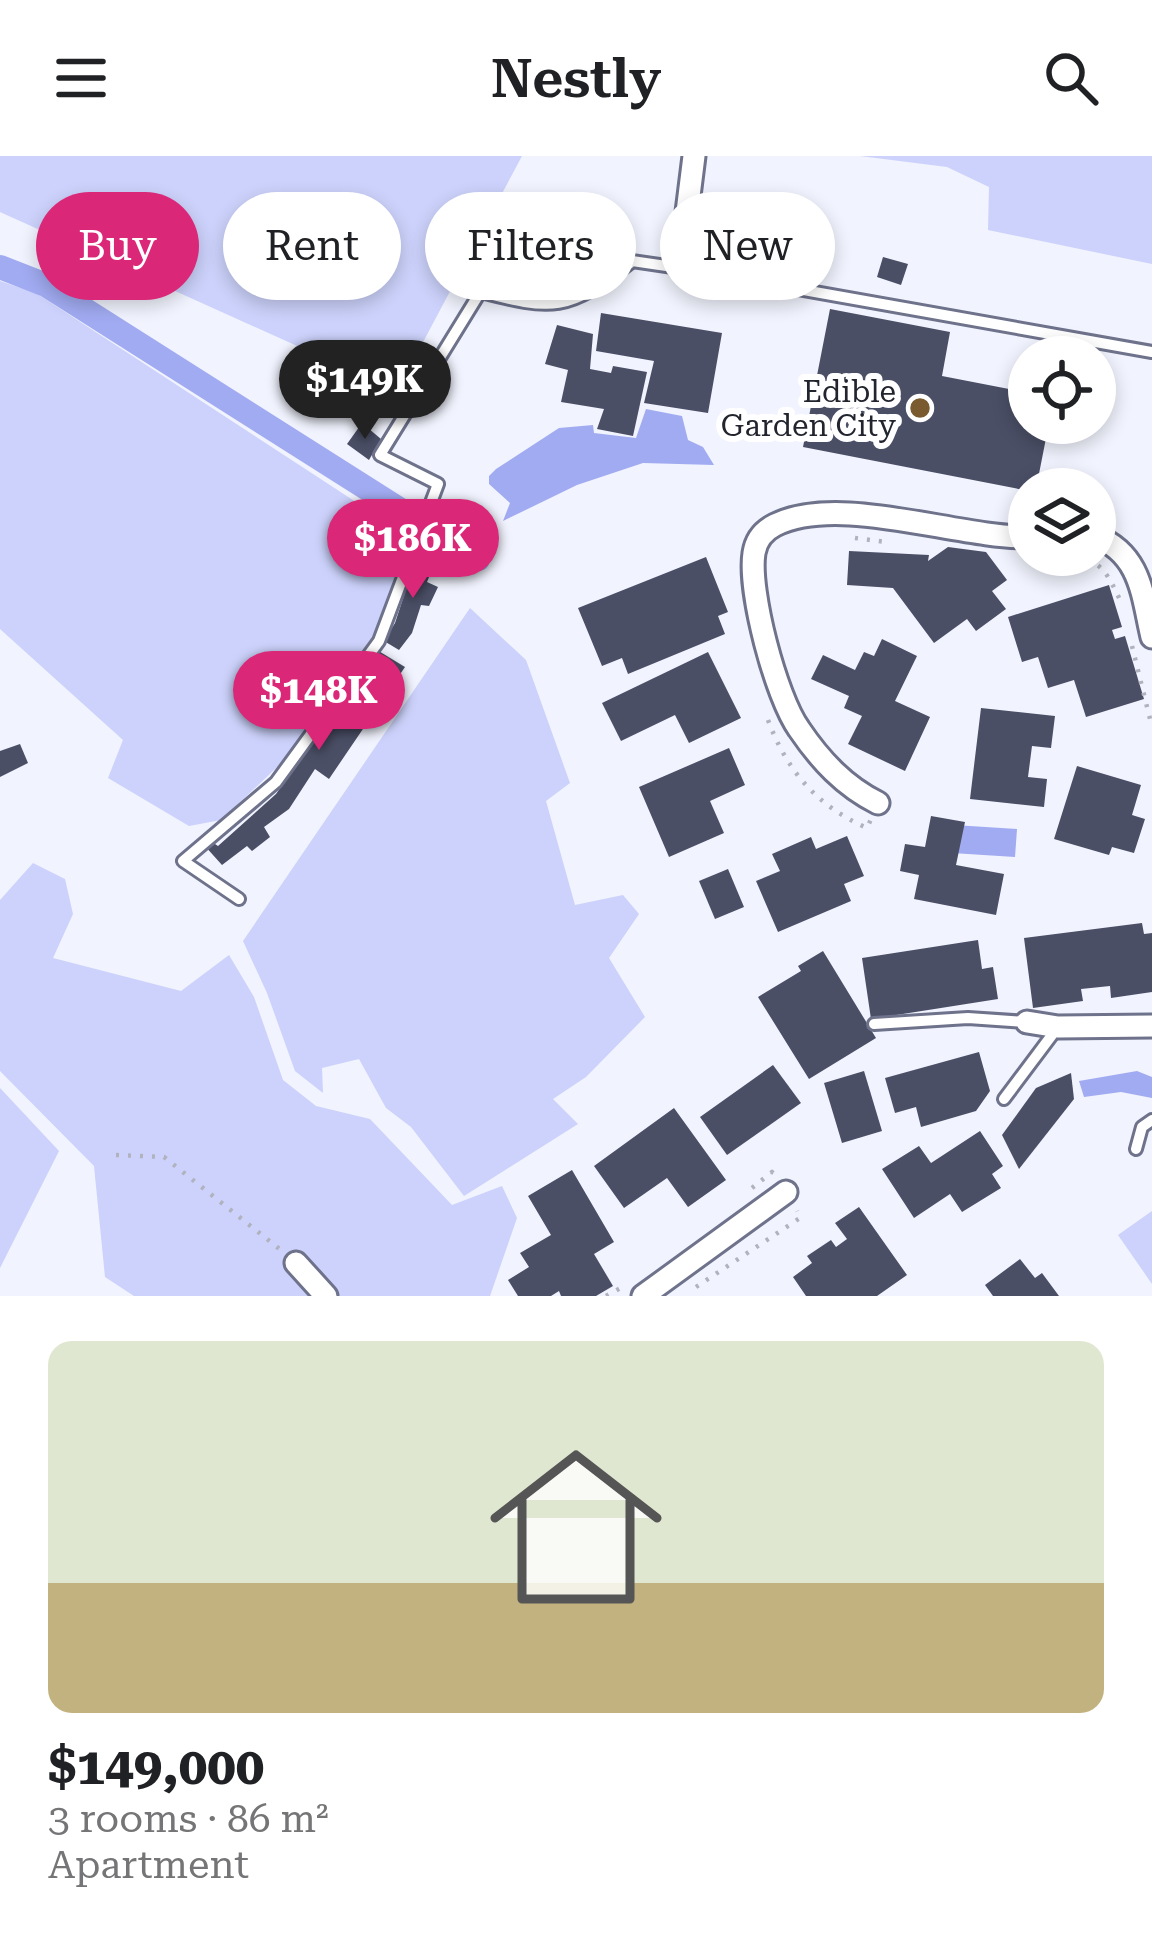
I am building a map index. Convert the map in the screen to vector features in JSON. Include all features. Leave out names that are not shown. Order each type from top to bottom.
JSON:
[{"type":"street","points":[[690,192],[694,156]]},
{"type":"street","points":[[878,803],[838,778],[790,712],[769,657],[754,577],[754,550],[761,534],[789,520],[839,514],[1008,534]]},
{"type":"street","points":[[1116,546],[1138,572],[1142,641]]},
{"type":"street","points":[[1028,1022],[1058,1027],[1152,1026]]},
{"type":"street","points":[[643,1296],[787,1192]]},
{"type":"street","points":[[296,1263],[326,1296]]},
{"type":"lane","points":[[835,296],[1152,352]]},
{"type":"lane","points":[[239,899],[183,861],[276,782],[379,641],[438,484],[380,455],[472,300]]},
{"type":"lane","points":[[512,300],[528,304],[576,300]]},
{"type":"lane","points":[[874,1024],[968,1018],[1028,1022]]},
{"type":"lane","points":[[1004,1099],[1058,1027]]},
{"type":"lane","points":[[1136,1149],[1142,1127],[1152,1120]]},
{"type":"path","points":[[854,538],[896,542]]},
{"type":"path","points":[[1109,576],[1121,603]]},
{"type":"path","points":[[1142,641],[1152,728]]},
{"type":"path","points":[[764,705],[801,784],[836,814],[867,828],[878,803]]},
{"type":"path","points":[[116,1155],[164,1157],[296,1263]]},
{"type":"path","points":[[681,1296],[800,1218],[787,1192]]},
{"type":"shaded area","points":[[0,156],[522,156],[503,192],[425,192],[425,300],[445,300],[397,391],[195,300],[199,300],[199,192],[36,192],[36,228],[0,212]]},
{"type":"shaded area","points":[[860,156],[1152,156],[1152,264],[988,230],[989,187],[947,167]]},
{"type":"shaded area","points":[[0,281],[36,293],[36,300],[47,300],[408,536],[376,632],[290,755],[221,820],[189,826],[108,778],[123,740],[0,629]]},
{"type":"shaded area","points":[[470,608],[526,660],[570,783],[546,801],[575,905],[623,895],[639,914],[609,958],[645,1017],[586,1077],[553,1099],[578,1124],[464,1196],[411,1127],[386,1108],[359,1059],[322,1068],[323,1093],[295,1071],[243,941]]},
{"type":"shaded area","points":[[33,863],[65,879],[73,914],[53,958],[181,991],[229,955],[254,997],[283,1080],[316,1106],[370,1119],[452,1205],[502,1186],[517,1218],[490,1296],[134,1296],[105,1277],[94,1166],[0,1071],[0,900]]},
{"type":"shaded area","points":[[0,1088],[59,1151],[0,1268]]},
{"type":"shaded area","points":[[1152,1211],[1152,1284],[1118,1235]]},
{"type":"water","points":[[646,409],[682,416],[688,440],[703,447],[714,465],[643,463],[577,485],[503,521],[510,503],[489,484],[496,469],[559,428],[593,425],[594,433],[636,438]]},
{"type":"water","points":[[954,825],[1017,829],[1015,857],[952,853]]},
{"type":"water","points":[[1137,1071],[1152,1077],[1152,1098],[1121,1092],[1084,1097],[1079,1081]]},
{"type":"building","points":[[883,257],[908,264],[901,285],[877,277]]},
{"type":"building","name":"Edible Garden City","points":[[830,309],[950,332],[942,376],[1008,389],[1008,444],[1045,444],[1040,468],[1008,468],[1008,487],[803,447]]},
{"type":"building","points":[[601,313],[722,333],[708,413],[644,403],[654,361],[596,351]]},
{"type":"building","points":[[557,325],[593,334],[590,369],[611,373],[613,366],[647,372],[633,436],[597,429],[604,409],[561,402],[568,370],[545,364]]},
{"type":"building","points":[[362,423],[381,439],[369,460],[347,444]]},
{"type":"building","points":[[948,547],[986,552],[1007,580],[992,591],[1006,609],[976,631],[967,619],[934,643],[893,588],[847,585],[849,551],[929,555],[928,561]]},
{"type":"building","points":[[418,553],[436,560],[427,582],[438,587],[429,606],[421,605],[412,633],[399,650],[384,641],[395,623]]},
{"type":"building","points":[[706,557],[728,612],[718,616],[725,634],[628,674],[622,658],[602,666],[578,608]]},
{"type":"building","points":[[1109,585],[1122,627],[1112,630],[1115,639],[1125,636],[1144,699],[1086,717],[1074,680],[1048,688],[1038,657],[1022,662],[1008,617]]},
{"type":"building","points":[[882,639],[917,656],[895,701],[930,717],[905,771],[848,744],[862,716],[844,708],[849,696],[811,679],[823,655],[855,670],[864,652],[874,656]]},
{"type":"building","points":[[377,650],[405,667],[329,779],[315,769],[289,809],[264,827],[270,837],[252,851],[247,846],[222,865],[204,845],[209,840],[218,846],[276,794]]},
{"type":"building","points":[[708,652],[741,718],[689,743],[675,715],[621,741],[602,703]]},
{"type":"building","points":[[981,708],[1055,716],[1051,748],[1032,746],[1028,777],[1047,779],[1044,807],[970,799]]},
{"type":"building","points":[[20,744],[28,763],[0,777],[0,751]]},
{"type":"building","points":[[729,748],[745,785],[710,801],[724,833],[669,857],[639,787]]},
{"type":"building","points":[[1077,766],[1141,785],[1132,815],[1145,819],[1134,853],[1112,847],[1109,855],[1054,839]]},
{"type":"building","points":[[931,816],[965,822],[956,865],[1004,874],[996,915],[914,899],[919,875],[900,871],[905,844],[925,847]]},
{"type":"building","points":[[847,836],[864,876],[844,884],[851,901],[778,932],[756,881],[780,871],[772,854],[811,837],[816,849]]},
{"type":"building","points":[[728,869],[744,907],[715,919],[699,881]]},
{"type":"building","points":[[1142,923],[1144,934],[1152,933],[1152,992],[1111,998],[1110,986],[1081,989],[1083,1001],[1033,1008],[1024,938]]},
{"type":"building","points":[[978,940],[982,969],[993,967],[998,999],[871,1019],[862,958]]},
{"type":"building","points":[[823,951],[876,1038],[809,1079],[758,997],[801,971],[798,966]]},
{"type":"building","points":[[979,1052],[990,1091],[976,1111],[921,1127],[916,1107],[895,1113],[885,1078]]},
{"type":"building","points":[[773,1065],[801,1103],[727,1155],[700,1117]]},
{"type":"building","points":[[864,1071],[882,1131],[842,1143],[824,1083]]},
{"type":"building","points":[[1071,1073],[1074,1099],[1019,1169],[1002,1135],[1036,1088]]},
{"type":"building","points":[[674,1108],[726,1180],[688,1207],[667,1178],[624,1208],[594,1166]]},
{"type":"building","points":[[980,1131],[1003,1166],[992,1174],[1001,1188],[962,1212],[950,1194],[914,1218],[882,1169],[919,1146],[931,1163]]},
{"type":"building","points":[[572,1170],[614,1242],[594,1254],[613,1286],[596,1296],[561,1296],[559,1291],[551,1296],[518,1296],[508,1280],[529,1267],[520,1253],[551,1235],[528,1196]]},
{"type":"building","points":[[859,1207],[907,1275],[877,1296],[806,1296],[793,1277],[812,1263],[807,1256],[831,1240],[836,1247],[847,1239],[835,1223]]},
{"type":"building","points":[[1020,1259],[1035,1278],[1042,1273],[1059,1296],[993,1296],[985,1285]]},
{"type":"waterway","points":[[0,267],[46,285],[478,559]]},
{"type":"place","name":"Edible Garden City","points":[[920,408]]}]
